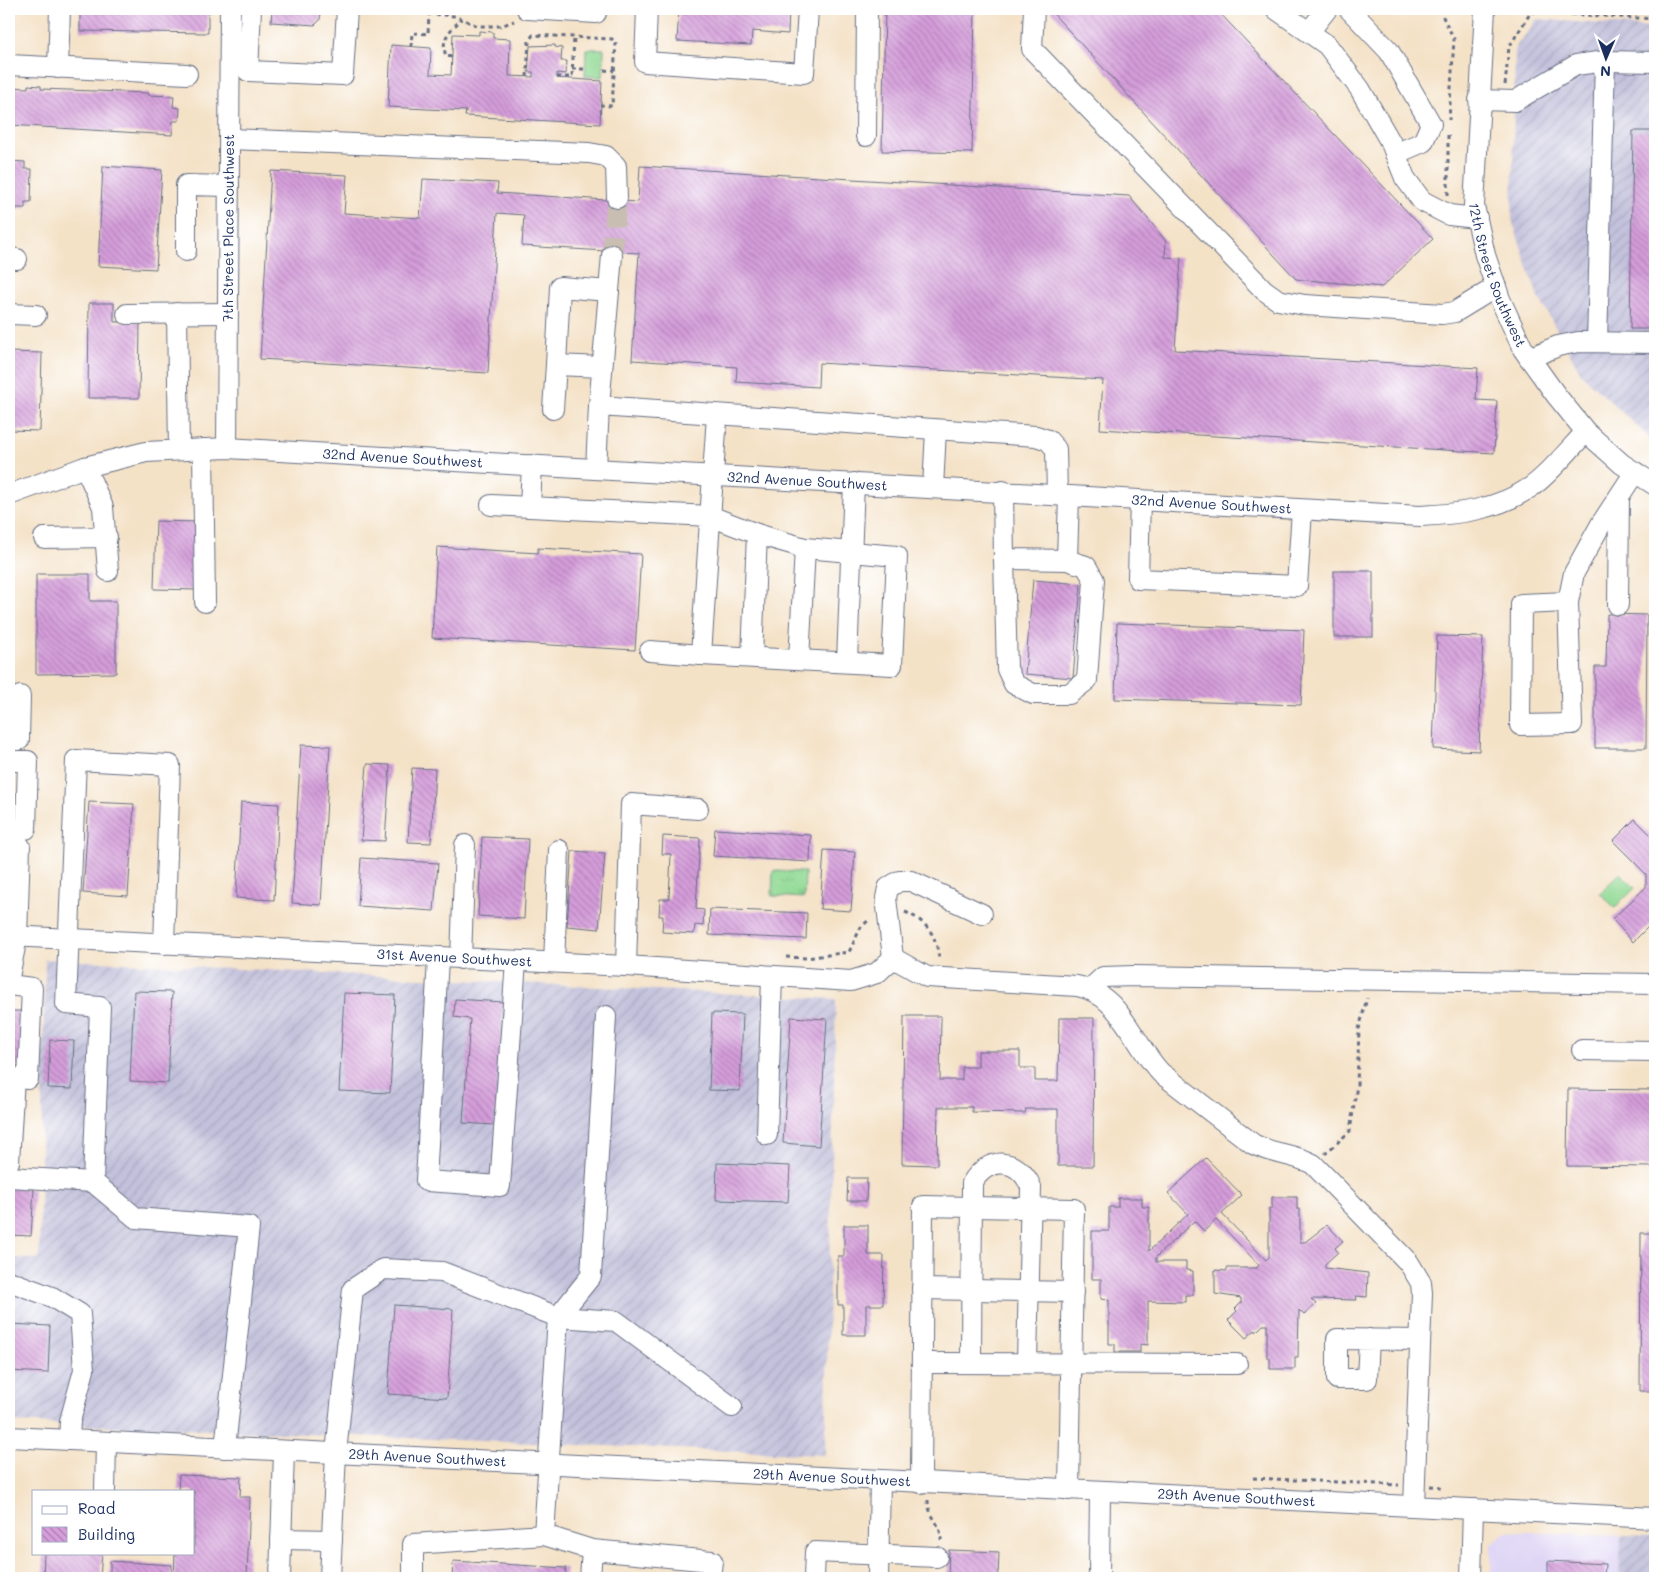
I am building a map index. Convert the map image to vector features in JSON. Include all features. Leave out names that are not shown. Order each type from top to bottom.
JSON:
[{"type":"street","points":[[58,68],[60,9]]},
{"type":"street","name":"7th Street Place Southwest","points":[[227,448],[230,9]]},
{"type":"street","points":[[251,9],[248,71],[343,75],[347,9]]},
{"type":"street","points":[[523,14],[596,13],[596,9]]},
{"type":"street","points":[[647,9],[645,62],[804,73],[808,9]]},
{"type":"street","points":[[866,136],[867,9]]},
{"type":"street","points":[[1034,9],[1032,49],[1264,290],[1278,300],[1305,305],[1442,314],[1455,312],[1496,287]]},
{"type":"street","points":[[1276,9],[1327,45],[1360,88],[1395,154],[1405,178],[1422,201],[1450,215],[1477,218]]},
{"type":"street","points":[[1309,32],[1327,9]]},
{"type":"street","points":[[1349,9],[1390,51],[1431,124],[1423,142],[1395,154]]},
{"type":"street","name":"12th Street Southwest","points":[[1484,9],[1474,206],[1496,287],[1529,358],[1586,432],[1622,464],[1655,485]]},
{"type":"street","points":[[1480,100],[1515,101],[1576,66],[1605,62],[1655,62]]},
{"type":"street","points":[[1597,342],[1605,62]]},
{"type":"street","points":[[9,65],[187,74]]},
{"type":"street","points":[[229,139],[589,153],[606,156],[616,166],[617,198]]},
{"type":"street","points":[[186,251],[186,185],[229,186]]},
{"type":"street","points":[[596,469],[599,406],[612,255]]},
{"type":"street","points":[[552,409],[560,287],[609,291]]},
{"type":"street","points":[[177,313],[178,450]]},
{"type":"street","points":[[127,314],[228,313]]},
{"type":"street","points":[[9,314],[36,315]]},
{"type":"street","points":[[1529,358],[1558,346],[1597,342],[1655,343]]},
{"type":"street","points":[[556,365],[602,367]]},
{"type":"street","points":[[599,406],[1036,436],[1048,440],[1056,450],[1063,495],[1067,560]]},
{"type":"street","points":[[701,655],[717,415]]},
{"type":"street","points":[[934,488],[936,430]]},
{"type":"street","name":"32nd Avenue Southwest","points":[[9,496],[85,467],[146,452],[227,448],[1420,516],[1462,514],[1498,504],[1532,487],[1586,432]]},
{"type":"street","points":[[203,449],[205,602]]},
{"type":"street","points":[[530,507],[532,465]]},
{"type":"street","points":[[85,467],[103,507],[107,537],[108,572]]},
{"type":"street","points":[[1568,602],[1521,604],[1520,725],[1572,724],[1568,602],[1574,573],[1635,472]]},
{"type":"street","points":[[847,662],[854,483]]},
{"type":"street","points":[[1003,492],[1004,559],[1007,669],[1014,684],[1033,694],[1069,694],[1087,680],[1094,580],[1086,566],[1067,560],[1004,559]]},
{"type":"street","points":[[1618,605],[1619,497]]},
{"type":"street","points":[[1140,500],[1138,579],[1298,586],[1302,510]]},
{"type":"street","points":[[492,505],[710,516],[757,534],[805,548],[897,556],[892,665],[650,651]]},
{"type":"street","points":[[752,658],[757,534]]},
{"type":"street","points":[[44,538],[107,537]]},
{"type":"street","points":[[799,660],[805,548]]},
{"type":"street","points":[[9,740],[19,740],[20,696]]},
{"type":"street","points":[[9,761],[28,760],[26,829],[9,828]]},
{"type":"street","points":[[93,1182],[100,1007],[66,1004],[67,939],[76,760],[170,765],[164,944]]},
{"type":"street","points":[[626,966],[631,804],[698,809]]},
{"type":"street","points":[[9,845],[20,846],[9,977]]},
{"type":"street","points":[[461,959],[465,845]]},
{"type":"street","points":[[554,962],[559,850]]},
{"type":"street","points":[[982,914],[911,881],[899,882],[888,888],[888,912],[893,958],[927,977],[1091,988],[1109,1000],[1150,1061],[1181,1090],[1253,1144],[1265,1150],[1294,1156],[1313,1164],[1409,1263],[1416,1273],[1422,1293],[1414,1506]]},
{"type":"street","name":"31st Avenue Southwest","points":[[13,937],[626,966],[774,966],[851,981],[877,973],[893,958]]},
{"type":"street","points":[[438,958],[426,1181],[500,1186],[516,961]]},
{"type":"street","points":[[767,1135],[774,966]]},
{"type":"street","points":[[1091,988],[1103,978],[1134,976],[1655,984]]},
{"type":"street","points":[[9,986],[32,988],[28,1079],[11,1078],[9,1162]]},
{"type":"street","points":[[544,1535],[558,1317],[591,1276],[606,1016]]},
{"type":"street","points":[[1582,1050],[1655,1051]]},
{"type":"street","points":[[971,1363],[972,1184],[977,1174],[984,1168],[1003,1164],[1021,1171],[1031,1187],[1026,1363]]},
{"type":"street","points":[[9,1177],[93,1182],[136,1218],[250,1227],[225,1448]]},
{"type":"street","points":[[921,1483],[923,1206],[1074,1209],[1069,1490]]},
{"type":"street","points":[[330,1578],[336,1453],[353,1289],[383,1269],[442,1272],[558,1317],[616,1321],[732,1407]]},
{"type":"street","points":[[9,1281],[52,1296],[80,1314],[84,1370],[70,1421],[69,1440]]},
{"type":"street","points":[[922,1289],[1073,1292]]},
{"type":"street","points":[[1369,1339],[1420,1340]]},
{"type":"street","points":[[922,1363],[1238,1364]]},
{"type":"street","name":"29th Avenue Southwest","points":[[9,1437],[1655,1518]]},
{"type":"street","points":[[105,1490],[106,1442]]},
{"type":"street","points":[[280,1578],[284,1451]]},
{"type":"street","points":[[878,1578],[880,1481]]},
{"type":"street","points":[[1099,1578],[1100,1492]]},
{"type":"street","points":[[1471,1578],[1473,1509]]},
{"type":"street","points":[[413,1578],[413,1544],[544,1535],[592,1550],[712,1561],[710,1578]]},
{"type":"street","points":[[281,1539],[332,1540]]},
{"type":"street","points":[[590,1578],[592,1550]]},
{"type":"street","points":[[814,1578],[815,1552],[936,1556]]},
{"type":"path","points":[[1439,9],[1454,39],[1446,171],[1450,215]]},
{"type":"path","points":[[1503,102],[1508,46],[1531,12],[1655,19]]},
{"type":"path","points":[[412,47],[412,33],[428,34],[429,14],[450,15],[472,25],[493,27],[523,14]]},
{"type":"path","points":[[452,56],[446,56],[444,41],[451,29],[462,19]]},
{"type":"path","points":[[537,35],[538,28]]},
{"type":"path","points":[[527,77],[530,38],[537,35],[612,39],[616,42],[612,106],[600,105]]},
{"type":"path","points":[[557,76],[572,77],[574,37]]},
{"type":"path","points":[[572,69],[585,69]]},
{"type":"path","points":[[604,70],[614,71]]},
{"type":"path","points":[[774,966],[806,958],[849,952],[861,927],[872,917],[888,912],[902,911],[917,917],[929,929],[938,944],[940,966]]},
{"type":"path","points":[[1313,1164],[1350,1131],[1357,1085],[1360,1029],[1373,979]]},
{"type":"shaded area","points":[[1537,19],[1655,28],[1655,443],[1581,374],[1537,294],[1512,220],[1515,48]]},
{"type":"shaded area","points":[[45,959],[836,999],[825,1455],[9,1422],[9,1258],[39,1259]]},
{"type":"shaded area","points":[[1506,1531],[1621,1536],[1619,1578],[1491,1578],[1491,1546]]},
{"type":"shaded area","points":[[1621,1536],[1655,1537],[1655,1578],[1619,1578]]},
{"type":"green space","points":[[586,49],[604,49],[603,77],[585,76]]},
{"type":"green space","points":[[773,871],[805,872],[804,898],[772,896]]},
{"type":"green space","points":[[1620,873],[1635,888],[1615,908],[1600,893]]},
{"type":"building","points":[[80,9],[211,9],[211,12],[208,12],[208,33],[80,31]]},
{"type":"building","points":[[272,9],[321,9],[320,20],[315,25],[271,22]]},
{"type":"building","points":[[679,9],[789,9],[788,34],[752,31],[751,45],[677,41]]},
{"type":"building","points":[[885,9],[975,9],[972,153],[882,151]]},
{"type":"building","points":[[1049,9],[1216,9],[1433,239],[1382,287],[1296,279]]},
{"type":"building","points":[[479,31],[493,32],[493,38],[510,39],[509,76],[533,77],[533,72],[528,72],[530,46],[555,45],[555,47],[562,48],[561,61],[567,61],[566,74],[557,73],[557,78],[602,81],[600,124],[465,116],[466,111],[388,107],[391,45],[431,48],[430,74],[451,75],[453,34],[479,35]]},
{"type":"building","points":[[28,85],[41,86],[41,89],[149,93],[148,95],[174,96],[173,107],[180,108],[179,121],[173,121],[172,135],[9,125],[9,87],[28,88]]},
{"type":"building","points":[[1633,131],[1655,131],[1655,329],[1630,329]]},
{"type":"building","points":[[9,161],[25,162],[25,169],[32,169],[31,202],[25,202],[25,208],[16,208],[16,211],[9,211]]},
{"type":"building","points":[[103,166],[162,170],[156,269],[98,266]]},
{"type":"building","points":[[640,166],[1129,196],[1166,241],[1165,257],[1181,258],[1175,350],[1478,368],[1476,400],[1497,401],[1494,453],[1100,429],[1103,380],[819,363],[818,387],[736,382],[737,367],[632,360],[639,253],[522,246],[524,215],[497,213],[488,373],[260,359],[271,171],[347,175],[344,213],[420,218],[423,179],[498,183],[497,193],[638,202]]},
{"type":"building","points":[[89,303],[114,303],[114,322],[140,322],[139,398],[88,398]]},
{"type":"building","points":[[9,352],[42,353],[40,431],[9,430]]},
{"type":"building","points":[[156,521],[199,522],[197,590],[154,589]]},
{"type":"building","points":[[437,547],[538,553],[538,548],[641,554],[635,650],[432,638]]},
{"type":"building","points":[[1334,571],[1373,571],[1373,637],[1334,637]]},
{"type":"building","points":[[36,574],[90,574],[90,601],[116,601],[116,673],[36,674]]},
{"type":"building","points":[[1033,580],[1081,584],[1073,678],[1025,674]]},
{"type":"building","points":[[1607,614],[1647,615],[1646,748],[1595,748],[1595,667],[1606,667]]},
{"type":"building","points":[[1117,623],[1304,630],[1301,705],[1115,699]]},
{"type":"building","points":[[1437,636],[1483,637],[1479,751],[1433,749]]},
{"type":"building","points":[[301,745],[330,746],[321,905],[292,903]]},
{"type":"building","points":[[367,764],[390,765],[385,841],[361,840]]},
{"type":"building","points":[[412,768],[435,769],[431,843],[408,842]]},
{"type":"building","points":[[89,802],[134,804],[128,896],[83,893]]},
{"type":"building","points":[[241,802],[279,804],[274,900],[236,898]]},
{"type":"building","points":[[1635,819],[1655,839],[1655,920],[1633,942],[1612,919],[1646,887],[1646,874],[1613,841]]},
{"type":"building","points":[[715,829],[811,835],[810,862],[713,856]]},
{"type":"building","points":[[663,836],[700,838],[696,909],[704,910],[703,926],[695,925],[694,934],[662,932],[663,916],[659,916],[660,899],[669,899],[671,854],[662,854]]},
{"type":"building","points":[[482,837],[528,839],[524,919],[478,916]]},
{"type":"building","points":[[824,850],[855,852],[851,911],[820,909]]},
{"type":"building","points":[[572,851],[605,853],[599,929],[567,926]]},
{"type":"building","points":[[361,858],[438,863],[434,911],[358,906]]},
{"type":"building","points":[[710,909],[807,913],[806,939],[709,935]]},
{"type":"building","points":[[134,991],[172,992],[168,1083],[130,1081]]},
{"type":"building","points":[[344,993],[395,995],[390,1093],[339,1091]]},
{"type":"building","points":[[455,999],[503,1002],[494,1125],[463,1123],[470,1019],[454,1017]]},
{"type":"building","points":[[9,1011],[25,1011],[22,1066],[9,1065]]},
{"type":"building","points":[[712,1013],[743,1014],[740,1091],[709,1090]]},
{"type":"building","points":[[904,1016],[941,1016],[940,1080],[962,1080],[962,1067],[978,1067],[978,1051],[1020,1051],[1020,1068],[1035,1068],[1035,1081],[1058,1081],[1059,1018],[1094,1018],[1093,1166],[1058,1166],[1058,1109],[1026,1109],[1025,1113],[972,1112],[972,1107],[938,1107],[937,1165],[902,1164]]},
{"type":"building","points":[[791,1017],[827,1019],[819,1146],[783,1143]]},
{"type":"building","points":[[50,1040],[74,1041],[72,1089],[48,1088]]},
{"type":"building","points":[[1568,1089],[1655,1090],[1655,1167],[1567,1166]]},
{"type":"building","points":[[1206,1158],[1242,1195],[1222,1214],[1266,1260],[1269,1257],[1269,1208],[1272,1208],[1272,1197],[1297,1197],[1297,1209],[1300,1209],[1300,1242],[1305,1242],[1327,1225],[1343,1241],[1335,1248],[1338,1252],[1325,1264],[1325,1268],[1368,1273],[1367,1297],[1356,1296],[1357,1300],[1311,1299],[1316,1304],[1304,1315],[1299,1310],[1298,1357],[1295,1357],[1295,1369],[1270,1369],[1270,1358],[1267,1358],[1267,1325],[1263,1325],[1246,1338],[1228,1320],[1237,1311],[1235,1309],[1241,1303],[1241,1298],[1215,1294],[1215,1270],[1227,1271],[1227,1268],[1257,1268],[1259,1265],[1216,1220],[1204,1231],[1194,1221],[1156,1257],[1156,1262],[1186,1262],[1186,1270],[1193,1271],[1193,1295],[1185,1295],[1185,1302],[1148,1301],[1148,1345],[1140,1344],[1140,1352],[1115,1352],[1115,1344],[1109,1344],[1109,1300],[1101,1299],[1101,1279],[1092,1279],[1092,1231],[1109,1231],[1109,1207],[1118,1207],[1118,1198],[1142,1198],[1142,1207],[1149,1207],[1149,1251],[1188,1214],[1168,1193]]},
{"type":"building","points":[[717,1163],[790,1166],[788,1202],[716,1200]]},
{"type":"building","points":[[848,1178],[867,1178],[866,1201],[847,1201]]},
{"type":"building","points":[[9,1187],[34,1189],[31,1236],[9,1235]]},
{"type":"building","points":[[844,1225],[868,1225],[868,1255],[884,1255],[883,1305],[866,1305],[866,1335],[843,1335],[843,1305],[838,1305],[838,1256],[844,1256]]},
{"type":"building","points":[[1641,1233],[1655,1233],[1655,1391],[1640,1391]]},
{"type":"building","points":[[394,1305],[453,1309],[447,1398],[388,1394]]},
{"type":"building","points":[[9,1324],[50,1326],[48,1373],[9,1371]]},
{"type":"building","points":[[179,1475],[241,1477],[240,1497],[250,1497],[247,1578],[174,1578],[175,1554],[195,1554],[195,1490],[178,1490]]},
{"type":"building","points":[[949,1550],[999,1552],[998,1578],[948,1578]]},
{"type":"building","points":[[44,1554],[102,1554],[100,1578],[43,1578]]},
{"type":"building","points":[[110,1561],[172,1565],[171,1578],[110,1578]]},
{"type":"building","points":[[453,1561],[566,1568],[565,1578],[452,1578]]},
{"type":"building","points":[[1548,1561],[1605,1564],[1604,1578],[1548,1578]]},
{"type":"tunnel","points":[[612,255],[617,198]]}]
